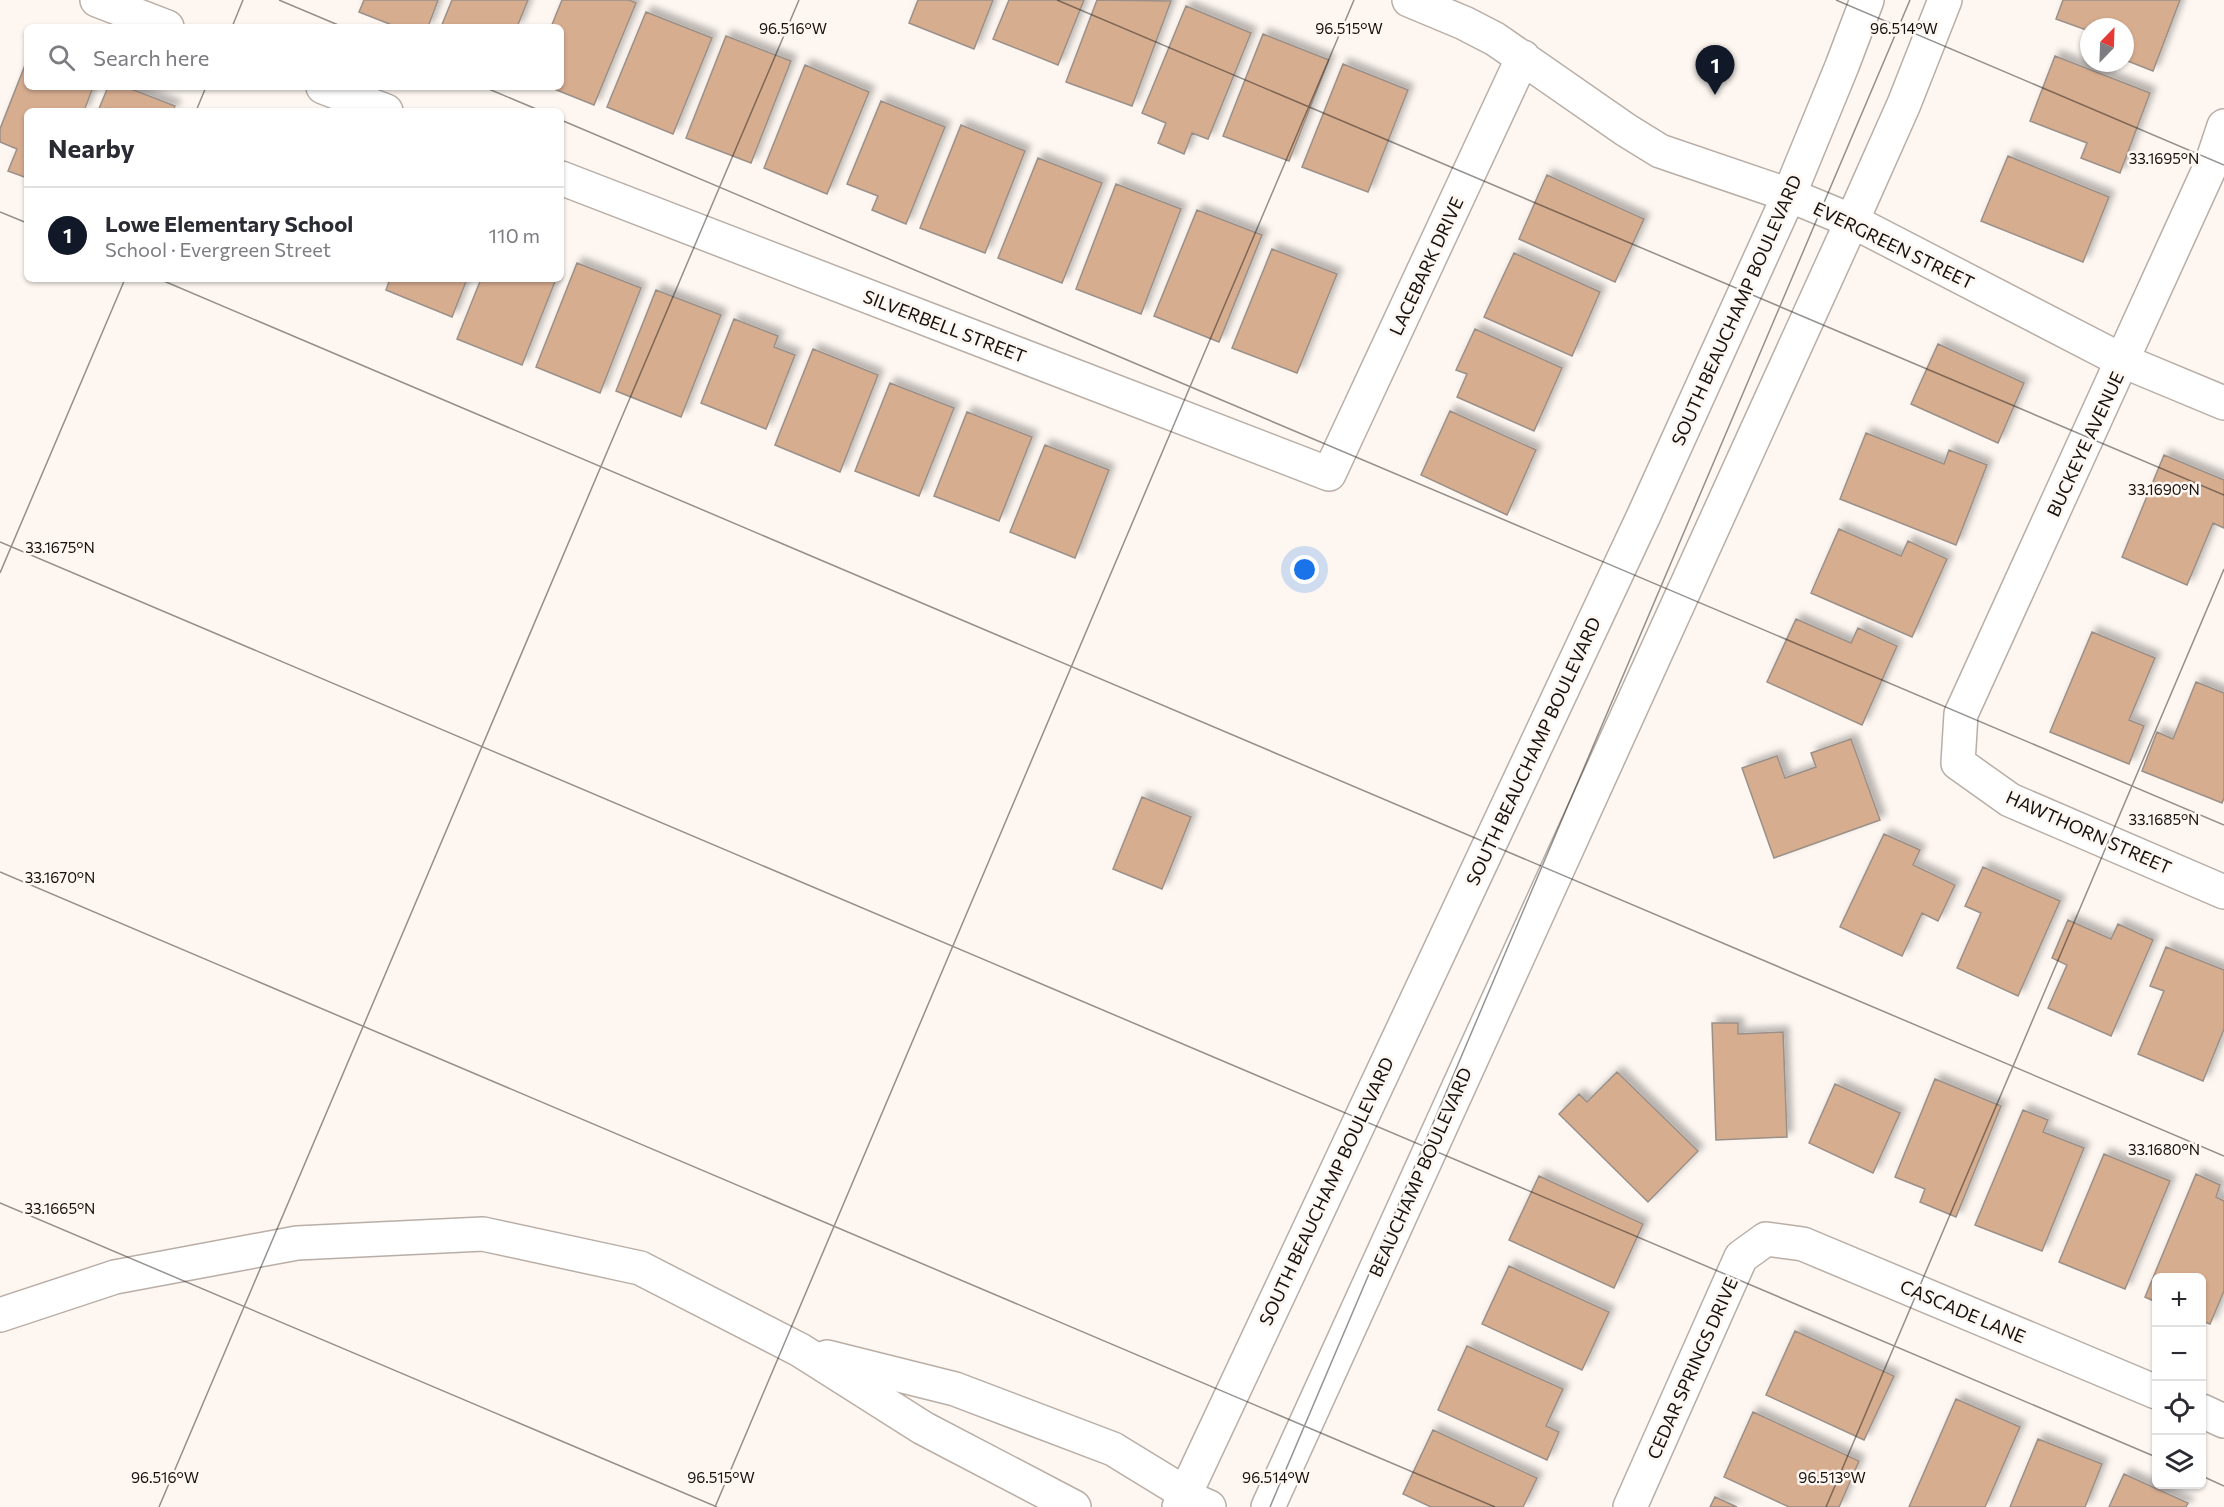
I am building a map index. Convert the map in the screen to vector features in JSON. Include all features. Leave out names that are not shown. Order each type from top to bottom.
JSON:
[{"type":"street","points":[[97,0],[159,24]]},
{"type":"street","name":"EVERGREEN STREET","points":[[1409,0],[1467,11],[1495,39],[1660,151],[1789,195],[1852,221],[2123,361],[2224,403]]},
{"type":"street","name":"SOUTH BEAUCHAMP BOULEVARD","points":[[1189,1501],[1639,526],[1789,195],[1867,0]]},
{"type":"street","points":[[1852,221],[1904,104],[1945,0]]},
{"type":"street","name":"LACEBARK DRIVE","points":[[1329,474],[1523,57]]},
{"type":"street","points":[[331,90],[378,108]]},
{"type":"street","name":"BUCKEYE AVENUE","points":[[1958,763],[1961,714],[2211,165],[2224,126]]},
{"type":"street","name":"SILVERBELL STREET","points":[[564,179],[1329,474]]},
{"type":"street","name":"BEAUCHAMP BOULEVARD","points":[[1268,1507],[1852,221]]},
{"type":"street","name":"HAWTHORN STREET","points":[[1958,763],[2010,800],[2224,892]]},
{"type":"street","points":[[0,1315],[115,1277],[297,1243],[483,1234],[640,1268],[800,1350],[923,1428],[1074,1507]]},
{"type":"street","name":"CASCADE LANE","points":[[1766,1239],[1803,1245],[2152,1390]]},
{"type":"street","name":"CEDAR SPRINGS DRIVE","points":[[1630,1507],[1741,1257],[1766,1239]]},
{"type":"street","points":[[800,1350],[955,1389],[1113,1449],[1189,1501]]},
{"type":"street","points":[[2206,1413],[2224,1421]]},
{"type":"building","points":[[364,0],[438,0],[429,24],[389,24],[359,12]]},
{"type":"building","points":[[452,0],[528,0],[518,24],[442,24]]},
{"type":"building","points":[[562,0],[629,0],[636,3],[594,105],[556,90],[564,90],[564,24],[552,24]]},
{"type":"building","points":[[918,0],[993,0],[974,49],[909,23]]},
{"type":"building","points":[[1009,0],[1084,0],[1058,65],[993,39]]},
{"type":"building","points":[[1097,0],[1171,1],[1132,106],[1066,82]]},
{"type":"building","points":[[2063,0],[2180,0],[2153,71],[2134,64],[2134,18],[2080,18],[2080,28],[2056,19]]},
{"type":"building","points":[[1186,6],[1251,33],[1208,139],[1192,133],[1184,154],[1158,143],[1166,123],[1142,113]]},
{"type":"building","points":[[646,12],[712,38],[673,134],[607,107]]},
{"type":"building","points":[[1263,34],[1329,60],[1289,161],[1223,136]]},
{"type":"building","points":[[726,36],[791,61],[751,163],[686,138]]},
{"type":"building","points":[[2055,56],[2080,66],[2080,72],[2096,72],[2150,93],[2120,173],[2081,158],[2087,143],[2030,121]]},
{"type":"building","points":[[1343,64],[1408,90],[1368,192],[1302,167]]},
{"type":"building","points":[[805,65],[869,92],[827,194],[764,168]]},
{"type":"building","points":[[24,68],[24,90],[92,90],[85,108],[24,108],[24,177],[8,171],[17,149],[0,142],[0,129]]},
{"type":"building","points":[[107,90],[134,90],[175,106],[174,108],[99,108]]},
{"type":"building","points":[[881,101],[945,127],[906,224],[872,210],[878,196],[847,184]]},
{"type":"building","points":[[961,125],[1025,151],[985,253],[920,228]]},
{"type":"building","points":[[2008,156],[2109,197],[2083,262],[1981,221]]},
{"type":"building","points":[[1038,158],[1102,183],[1062,283],[998,258]]},
{"type":"building","points":[[1547,175],[1644,219],[1615,282],[1519,239]]},
{"type":"building","points":[[1116,184],[1181,209],[1141,314],[1076,289]]},
{"type":"building","points":[[1197,210],[1262,235],[1219,342],[1154,316]]},
{"type":"building","points":[[1272,249],[1337,274],[1297,373],[1232,348]]},
{"type":"building","points":[[1514,253],[1600,292],[1572,356],[1484,317]]},
{"type":"building","points":[[577,263],[641,288],[600,393],[536,367]]},
{"type":"building","points":[[389,282],[466,282],[452,317],[386,290]]},
{"type":"building","points":[[480,282],[555,282],[522,365],[457,339]]},
{"type":"building","points":[[656,290],[721,315],[681,417],[616,391]]},
{"type":"building","points":[[734,319],[778,336],[774,347],[795,355],[766,429],[701,403]]},
{"type":"building","points":[[1475,329],[1562,368],[1534,431],[1457,397],[1467,374],[1456,370]]},
{"type":"building","points":[[1938,344],[2024,383],[1998,443],[1911,404]]},
{"type":"building","points":[[813,349],[878,375],[840,472],[775,445]]},
{"type":"building","points":[[890,383],[954,408],[919,496],[855,471]]},
{"type":"building","points":[[1450,411],[1536,450],[1507,515],[1421,475]]},
{"type":"building","points":[[967,412],[1032,437],[999,521],[934,496]]},
{"type":"building","points":[[1866,433],[1944,464],[1949,450],[1987,465],[1956,545],[1840,499]]},
{"type":"building","points":[[1045,445],[1109,470],[1075,558],[1010,532]]},
{"type":"building","points":[[2164,455],[2224,480],[2224,528],[2213,523],[2187,585],[2122,557]]},
{"type":"building","points":[[1839,529],[1901,556],[1908,541],[1947,559],[1912,637],[1811,593]]},
{"type":"building","points":[[1796,619],[1851,643],[1858,628],[1897,646],[1862,725],[1767,682]]},
{"type":"building","points":[[2092,632],[2155,658],[2129,720],[2144,726],[2129,764],[2050,732]]},
{"type":"building","points":[[2196,682],[2224,693],[2224,798],[2222,803],[2142,771],[2157,732],[2173,739]]},
{"type":"building","points":[[1851,739],[1880,820],[1774,858],[1742,768],[1777,756],[1785,778],[1816,767],[1811,753]]},
{"type":"building","points":[[1142,797],[1191,817],[1162,889],[1113,869]]},
{"type":"building","points":[[1884,834],[1920,850],[1913,865],[1955,885],[1938,921],[1922,913],[1902,956],[1840,927]]},
{"type":"building","points":[[1983,867],[2060,901],[2018,996],[1957,968],[1981,913],[1965,906]]},
{"type":"building","points":[[2068,920],[2111,939],[2118,924],[2153,940],[2111,1036],[2048,1008],[2067,965],[2052,958]]},
{"type":"building","points":[[2166,947],[2224,970],[2224,1029],[2203,1081],[2138,1054],[2164,991],[2150,986]]},
{"type":"building","points":[[1712,1023],[1738,1023],[1738,1034],[1783,1032],[1787,1137],[1716,1140]]},
{"type":"building","points":[[1617,1072],[1698,1151],[1648,1202],[1559,1114],[1579,1094],[1587,1102]]},
{"type":"building","points":[[1935,1079],[2001,1106],[1956,1217],[1920,1202],[1925,1189],[1895,1177]]},
{"type":"building","points":[[1835,1084],[1900,1113],[1873,1173],[1809,1143]]},
{"type":"building","points":[[2023,1110],[2048,1120],[2043,1132],[2084,1148],[2042,1251],[1975,1225]]},
{"type":"building","points":[[2104,1154],[2170,1181],[2125,1289],[2059,1262]]},
{"type":"building","points":[[2196,1174],[2220,1185],[2216,1197],[2224,1201],[2224,1291],[2210,1324],[2206,1322],[2206,1273],[2155,1273]]},
{"type":"building","points":[[1539,1176],[1643,1224],[1614,1288],[1509,1240]]},
{"type":"building","points":[[1509,1266],[1609,1312],[1582,1370],[1482,1324]]},
{"type":"building","points":[[2152,1280],[2152,1300],[2145,1297]]},
{"type":"building","points":[[1795,1331],[1894,1376],[1864,1440],[1766,1395]]},
{"type":"building","points":[[1467,1346],[1563,1389],[1546,1426],[1559,1432],[1547,1460],[1438,1410]]},
{"type":"building","points":[[1956,1399],[2020,1427],[1985,1507],[1909,1507]]},
{"type":"building","points":[[1753,1412],[1859,1461],[1839,1507],[1789,1507],[1724,1477]]},
{"type":"building","points":[[1433,1430],[1537,1478],[1523,1507],[1431,1507],[1403,1494]]},
{"type":"building","points":[[2038,1439],[2102,1464],[2085,1507],[2010,1507]]},
{"type":"building","points":[[2124,1474],[2152,1487],[2152,1489],[2157,1489],[2188,1503],[2186,1507],[2109,1507]]},
{"type":"building","points":[[1715,1497],[1737,1507],[1710,1507]]},
{"type":"place","name":"Lowe Elementary School","points":[[1715,95]]}]
